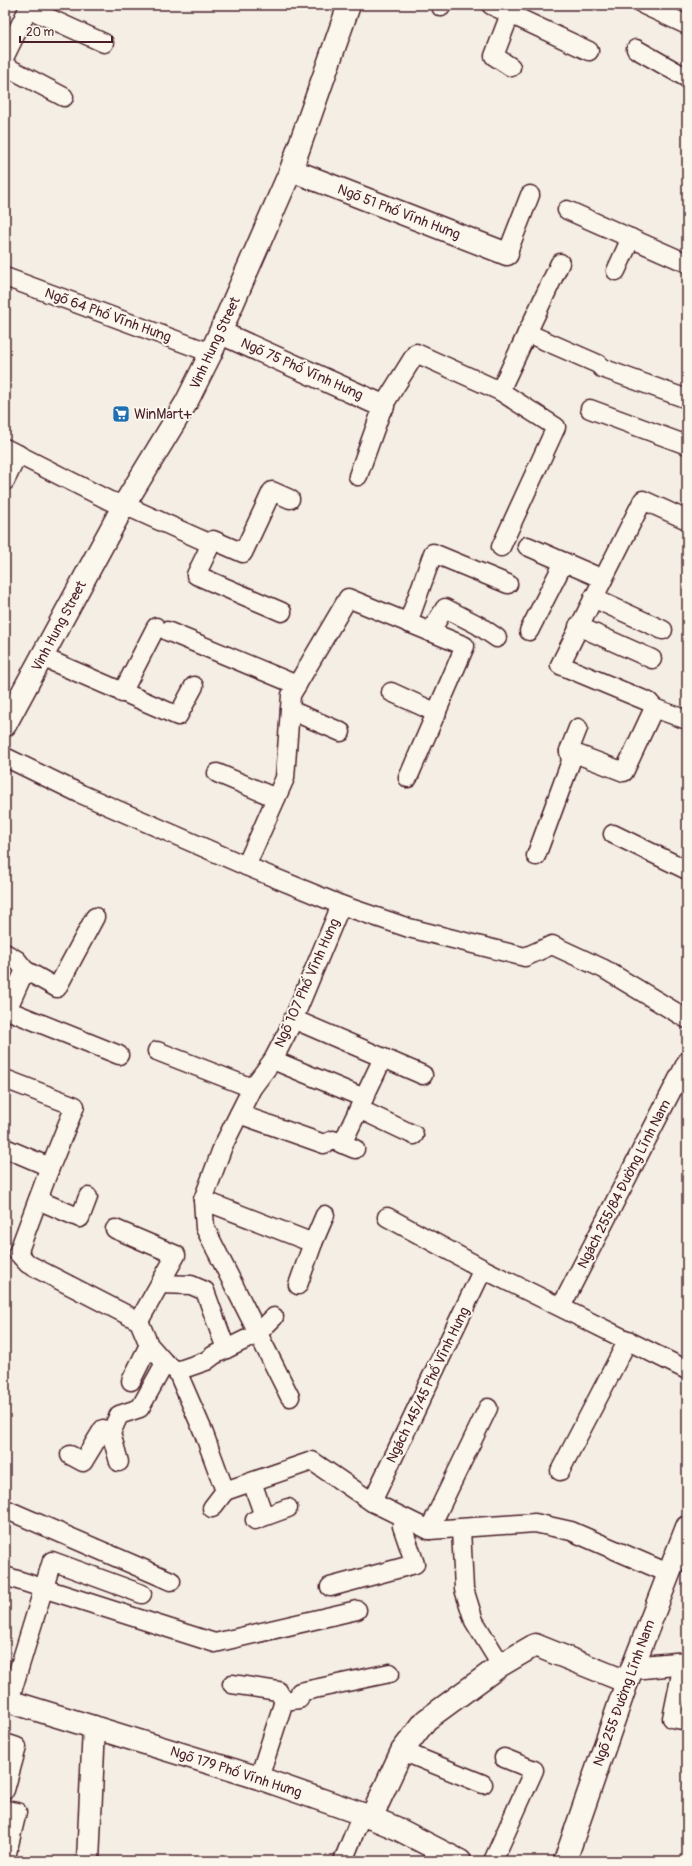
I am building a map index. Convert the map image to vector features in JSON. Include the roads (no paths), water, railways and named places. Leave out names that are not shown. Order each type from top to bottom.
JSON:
[{"type":"street","name":"Vinh Hung Street","points":[[5,724],[124,505],[186,403],[221,333],[290,170],[349,5]]},
{"type":"street","name":"Ngõ 51 Phố Vĩnh Hưng","points":[[290,170],[507,254]]},
{"type":"street","name":"Ngõ 75 Phố Vĩnh Hưng","points":[[221,333],[383,406]]},
{"type":"street","name":"Ngõ 255 Đường Lĩnh Nam","points":[[565,1861],[629,1675],[687,1526]]},
{"type":"street","points":[[366,1816],[402,1751],[426,1720],[501,1665],[536,1645],[629,1675],[685,1664]]},
{"type":"street","name":"Ngõ 179 Phố Vĩnh Hưng","points":[[7,1700],[258,1778],[366,1816],[396,1828],[460,1861]]},
{"type":"street","points":[[88,1861],[94,1727]]},
{"type":"lane","points":[[491,5],[589,51]]},
{"type":"lane","points":[[644,5],[687,25]]},
{"type":"lane","points":[[5,56],[29,7],[104,43]]},
{"type":"lane","points":[[510,14],[494,56],[511,67]]},
{"type":"lane","points":[[636,49],[687,78]]},
{"type":"lane","points":[[5,66],[64,97]]},
{"type":"lane","points":[[507,254],[530,195]]},
{"type":"lane","points":[[566,210],[687,263]]},
{"type":"lane","points":[[616,271],[632,238]]},
{"type":"lane","points":[[500,390],[560,263]]},
{"type":"lane","name":"Ngõ 64 Phố Vĩnh Hưng","points":[[5,277],[211,353]]},
{"type":"lane","points":[[527,333],[598,364],[602,368],[687,399]]},
{"type":"lane","points":[[358,476],[383,406],[416,353],[500,390],[556,427],[501,547]]},
{"type":"lane","points":[[590,409],[687,445]]},
{"type":"lane","points":[[5,481],[11,451],[110,501],[124,505],[211,544]]},
{"type":"lane","points":[[282,612],[196,575],[213,540],[243,553],[272,491],[290,499]]},
{"type":"lane","points":[[687,520],[643,500],[578,626],[560,665],[649,702],[654,708],[687,720]]},
{"type":"lane","points":[[527,546],[603,579]]},
{"type":"lane","points":[[408,623],[433,553],[508,584]]},
{"type":"lane","points":[[529,630],[564,562]]},
{"type":"lane","points":[[246,866],[285,778],[292,695],[348,598],[465,646]]},
{"type":"lane","points":[[593,598],[664,630]]},
{"type":"lane","points":[[430,632],[445,608],[478,625],[497,638]]},
{"type":"lane","points":[[408,778],[465,646],[478,625]]},
{"type":"lane","points":[[578,626],[652,659]]},
{"type":"lane","points":[[122,693],[162,629],[297,685]]},
{"type":"lane","points":[[42,658],[178,716],[194,686]]},
{"type":"lane","points":[[391,692],[437,713]]},
{"type":"lane","points":[[569,751],[624,772],[654,708]]},
{"type":"lane","points":[[290,710],[341,732]]},
{"type":"lane","points":[[536,856],[571,761],[569,751],[578,728]]},
{"type":"lane","name":"Ngõ 107 Phố Vĩnh Hưng","points":[[5,758],[81,794],[246,866],[341,905],[293,1019],[273,1060],[252,1088],[223,1146],[203,1200]]},
{"type":"lane","points":[[217,773],[276,798]]},
{"type":"lane","points":[[613,834],[687,870]]},
{"type":"lane","points":[[341,905],[409,928],[525,957],[552,945],[604,969],[687,1019]]},
{"type":"lane","points":[[5,953],[17,960],[25,970],[58,988],[95,917]]},
{"type":"lane","points":[[25,970],[7,1010],[119,1055]]},
{"type":"lane","points":[[293,1019],[423,1076]]},
{"type":"lane","points":[[157,1051],[252,1088]]},
{"type":"lane","points":[[239,1114],[324,1144],[332,1140],[349,1147],[361,1103],[383,1058]]},
{"type":"lane","points":[[273,1060],[361,1103],[414,1136]]},
{"type":"lane","name":"Ngách 255/84 Đường Lĩnh Nam","points":[[561,1307],[687,1061]]},
{"type":"lane","points":[[5,1079],[75,1106],[18,1253],[28,1264],[139,1321],[149,1345],[171,1367],[203,1431],[225,1491]]},
{"type":"lane","points":[[5,1148],[45,1165],[49,1170]]},
{"type":"lane","points":[[38,1200],[80,1218],[88,1197]]},
{"type":"lane","points":[[290,1397],[205,1228],[203,1200],[313,1243]]},
{"type":"lane","points":[[298,1285],[325,1215]]},
{"type":"lane","points":[[387,1217],[483,1269],[687,1370]]},
{"type":"lane","points":[[115,1228],[176,1255],[139,1321]]},
{"type":"lane","name":"Ngách 145/45 Phố Vĩnh Hưng","points":[[372,1502],[483,1269]]},
{"type":"lane","points":[[160,1284],[191,1286],[204,1291],[226,1349]]},
{"type":"lane","points":[[119,1462],[111,1433],[119,1415],[140,1408],[171,1367],[206,1361],[226,1349],[257,1334],[274,1317]]},
{"type":"lane","points":[[560,1471],[628,1340]]},
{"type":"lane","points":[[131,1381],[149,1345]]},
{"type":"lane","points":[[430,1530],[488,1408]]},
{"type":"lane","points":[[70,1455],[83,1462],[103,1429],[111,1433]]},
{"type":"lane","points":[[212,1508],[225,1491],[312,1461],[372,1502],[430,1530],[535,1523],[571,1531],[668,1573]]},
{"type":"lane","points":[[252,1482],[259,1518],[288,1508]]},
{"type":"lane","points":[[5,1509],[171,1581]]},
{"type":"lane","points":[[330,1587],[415,1564],[402,1526],[408,1520]]},
{"type":"lane","points":[[460,1529],[464,1589],[474,1621],[501,1665]]},
{"type":"lane","points":[[7,1700],[52,1561],[142,1594]]},
{"type":"lane","points":[[5,1576],[215,1643],[357,1610]]},
{"type":"lane","points":[[685,1664],[672,1718],[687,1721]]},
{"type":"lane","points":[[284,1701],[299,1699],[300,1692],[390,1674]]},
{"type":"lane","points":[[232,1684],[278,1691],[284,1701],[258,1778]]},
{"type":"lane","points":[[5,1743],[17,1747],[5,1790]]},
{"type":"lane","points":[[402,1751],[483,1784]]},
{"type":"lane","points":[[493,1861],[534,1770],[504,1758]]},
{"type":"lane","points":[[5,1810],[17,1812],[5,1861]]},
{"type":"lane","points":[[343,1861],[366,1816]]},
{"type":"place","name":"WinMart+","points":[[121,414]]}]
